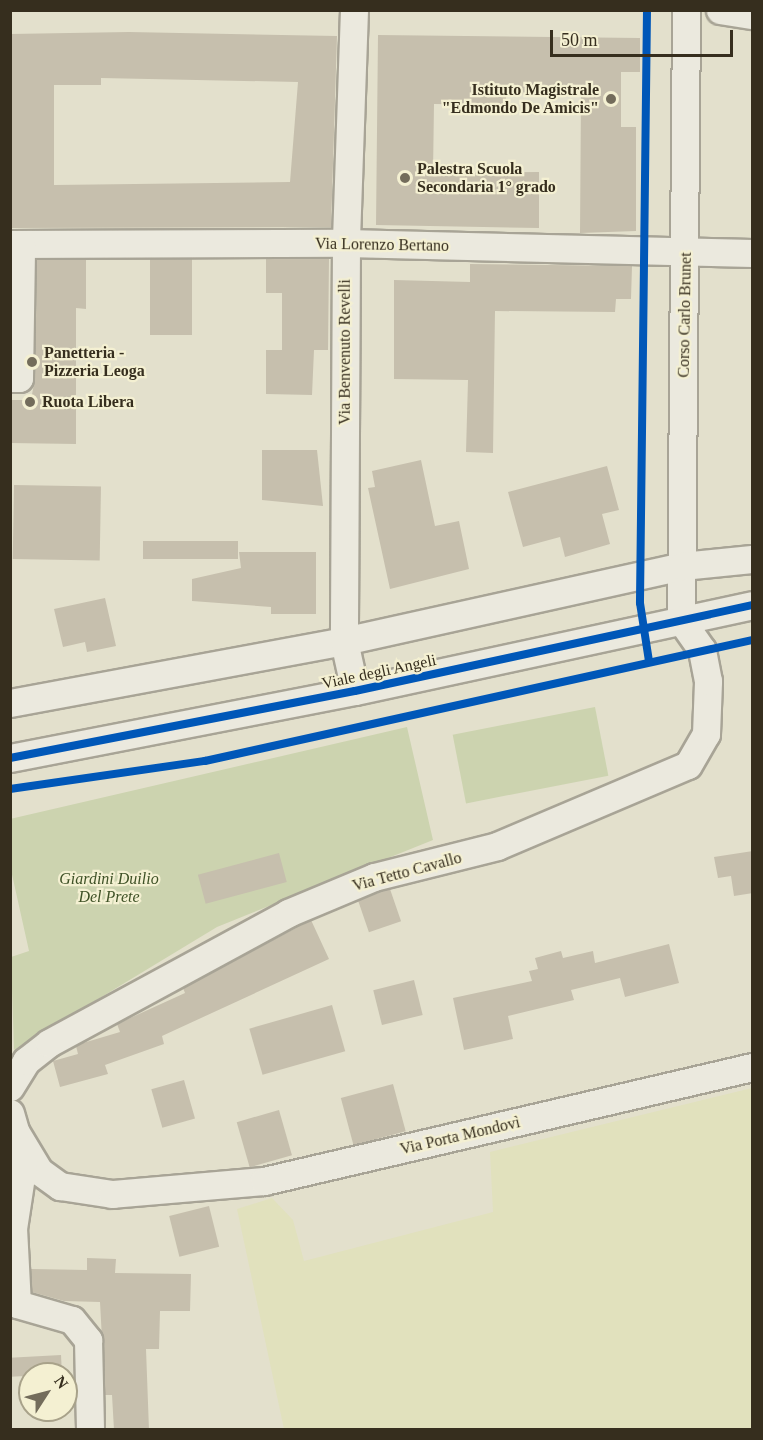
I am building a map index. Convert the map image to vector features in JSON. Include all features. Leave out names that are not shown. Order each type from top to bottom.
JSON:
[{"type":"street","name":"Via Benvenuto Revelli","points":[[354,10],[346,243],[344,640],[355,692]]},
{"type":"street","name":"Corso Carlo Brunet","points":[[681,620],[686,10]]},
{"type":"street","points":[[720,10],[753,15]]},
{"type":"street","name":"Via Lorenzo Bertano","points":[[16,244],[346,243],[753,253]]},
{"type":"street","points":[[10,378],[19,378],[16,244]]},
{"type":"street","points":[[10,703],[344,640],[682,566],[753,559]]},
{"type":"street","name":"Viale degli Angeli","points":[[10,758],[355,692],[753,606]]},
{"type":"street","name":"Via Tetto Cavallo","points":[[10,1087],[26,1061],[49,1043],[288,913],[374,877],[497,846],[688,765],[706,734],[708,681],[702,650],[681,620]]},
{"type":"street","name":"Via Porta Mondovì","points":[[25,1150],[39,1171],[84,1193],[165,1190],[264,1181],[753,1067]]},
{"type":"street","points":[[10,1113],[25,1150],[14,1228],[17,1304],[72,1320],[88,1340],[90,1430]]},
{"type":"green space","points":[[595,707],[608,776],[466,803],[453,735]]},
{"type":"green space","name":"Giardini Duilio Del Prete","points":[[407,727],[433,840],[217,927],[14,1050],[11,957],[29,951],[11,870],[10,819]]},
{"type":"green space","points":[[752,1088],[752,1429],[284,1429],[237,1209],[272,1198],[293,1220],[304,1261],[493,1212],[490,1152]]},
{"type":"building","points":[[129,32],[337,36],[331,227],[10,228],[10,34]],"holes":[[[101,78],[298,82],[290,182],[54,185],[54,85],[101,85]]]},
{"type":"building","points":[[378,35],[640,38],[640,72],[621,72],[621,127],[636,127],[636,231],[580,233],[581,95],[506,94],[506,105],[434,104],[433,173],[539,172],[539,228],[376,225]]},
{"type":"building","points":[[150,259],[192,259],[192,335],[150,335]]},
{"type":"building","points":[[266,259],[329,259],[328,350],[314,350],[312,395],[266,394],[266,350],[282,350],[282,293],[266,293]]},
{"type":"building","points":[[37,260],[86,260],[86,309],[76,308],[76,444],[10,443],[10,400],[31,400],[35,378]]},
{"type":"building","points":[[470,264],[632,266],[631,299],[616,299],[615,312],[495,311],[493,453],[466,452],[468,380],[394,379],[394,280],[470,282]]},
{"type":"building","points":[[262,450],[317,450],[323,506],[262,500]]},
{"type":"building","points":[[421,460],[435,526],[459,521],[469,569],[390,589],[368,488],[375,487],[372,471]]},
{"type":"building","points":[[607,466],[619,510],[602,514],[610,544],[565,557],[560,537],[523,547],[508,492]]},
{"type":"building","points":[[14,485],[101,487],[100,561],[13,559]]},
{"type":"building","points":[[143,541],[238,541],[238,559],[143,559]]},
{"type":"building","points":[[239,552],[316,552],[316,614],[271,614],[271,607],[192,601],[192,579],[241,568]]},
{"type":"building","points":[[105,598],[116,646],[87,652],[85,642],[63,647],[54,609]]},
{"type":"building","points":[[753,851],[753,893],[734,896],[731,876],[718,878],[714,857]]},
{"type":"building","points":[[279,853],[287,882],[206,904],[198,875]]},
{"type":"building","points":[[390,889],[401,921],[369,932],[358,900]]},
{"type":"building","points":[[311,920],[329,959],[162,1036],[164,1044],[105,1065],[108,1074],[60,1087],[53,1061],[78,1054],[76,1046],[120,1032],[117,1024],[185,993],[183,988]]},
{"type":"building","points":[[669,944],[679,983],[625,997],[620,978],[571,990],[574,1000],[508,1016],[513,1039],[464,1050],[453,998],[532,981],[529,971],[538,969],[535,958],[561,951],[563,958],[593,951],[595,963]]},
{"type":"building","points":[[414,980],[423,1015],[382,1025],[373,990]]},
{"type":"building","points":[[332,1005],[345,1051],[263,1075],[249,1029]]},
{"type":"building","points":[[184,1080],[195,1118],[162,1128],[151,1089]]},
{"type":"building","points":[[393,1084],[406,1131],[354,1145],[341,1098]]},
{"type":"building","points":[[279,1110],[292,1155],[250,1167],[237,1122]]},
{"type":"building","points":[[209,1206],[219,1247],[179,1257],[169,1216]]},
{"type":"building","points":[[87,1258],[116,1259],[115,1273],[191,1274],[190,1311],[160,1311],[159,1349],[146,1349],[149,1430],[114,1430],[112,1395],[105,1395],[100,1302],[64,1301],[32,1292],[31,1269],[87,1270]]},
{"type":"building","points":[[61,1355],[61,1362],[18,1362],[18,1376],[11,1377],[10,1358]]},
{"type":"cycle path","points":[[647,10],[640,603],[649,661]]},
{"type":"cycle path","points":[[10,758],[355,691],[752,605]]},
{"type":"cycle path","points":[[10,789],[205,761],[752,640]]},
{"type":"place","name":"Istituto Magistrale \"Edmondo De Amicis\"","points":[[611,99]]},
{"type":"place","name":"Palestra Scuola Secondaria 1° grado","points":[[405,178]]},
{"type":"place","name":"Panetteria - Pizzeria Leoga","points":[[32,362]]},
{"type":"place","name":"Ruota Libera","points":[[30,402]]}]
